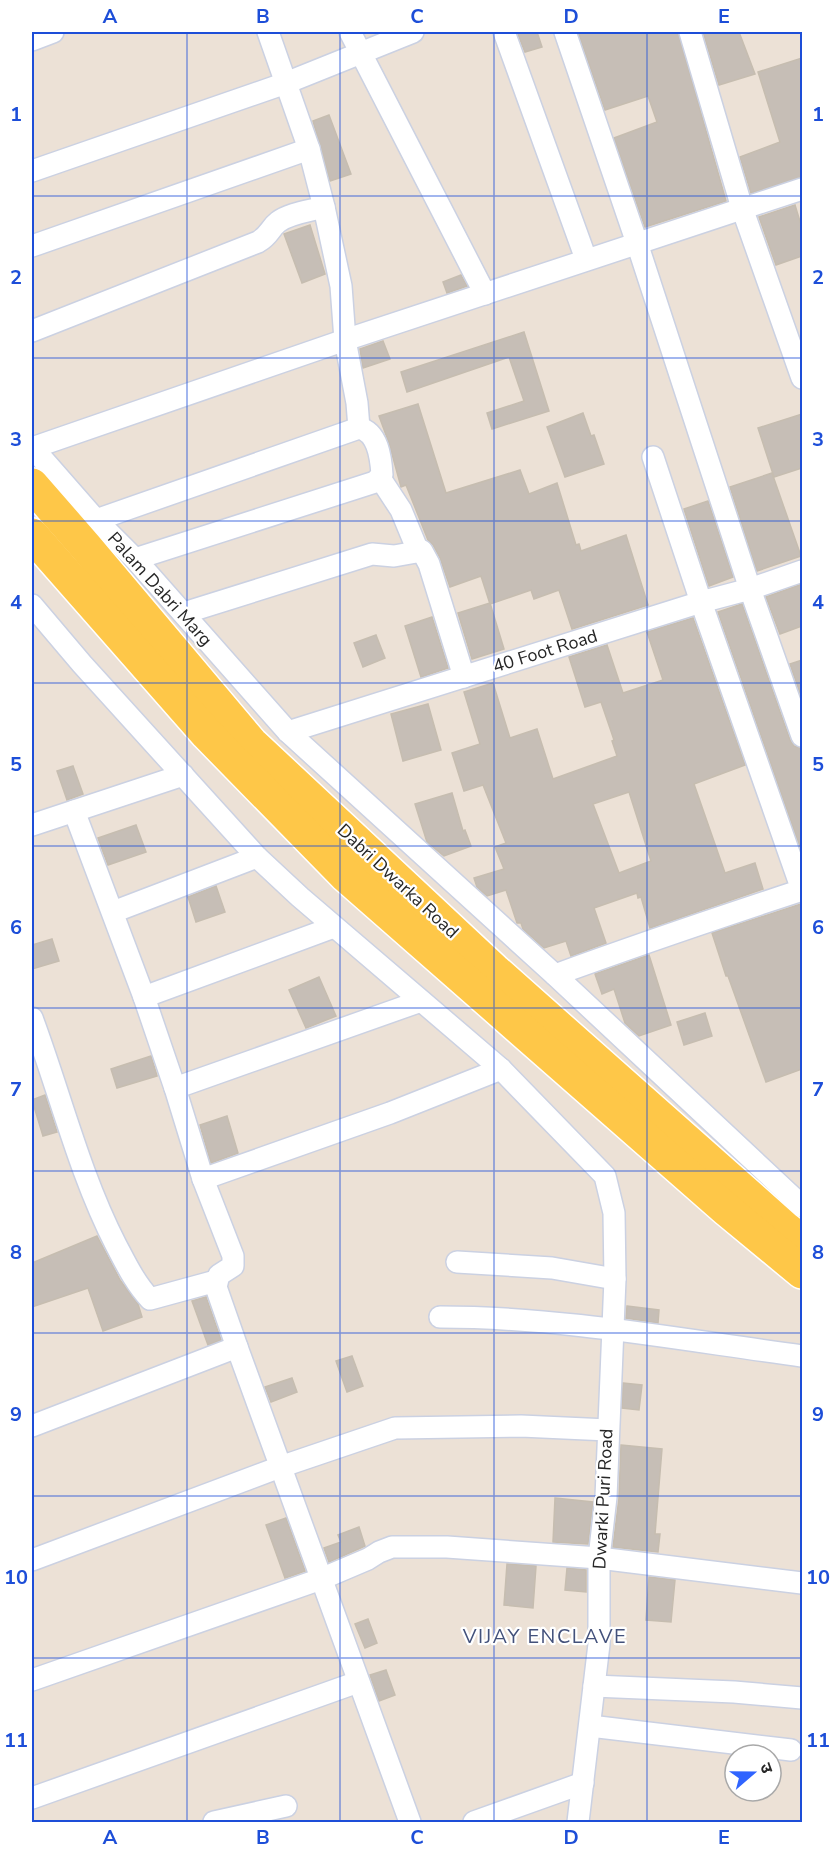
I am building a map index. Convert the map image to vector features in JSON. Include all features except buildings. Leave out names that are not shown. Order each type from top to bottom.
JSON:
[{"type":"main road","name":"Dabri Dwarka Road","points":[[32,485],[251,743],[494,970],[802,1241]]},
{"type":"main road","name":"Dabri Dwarka Road","points":[[32,536],[207,734],[345,875],[718,1202],[802,1272]]},
{"type":"street","points":[[32,40],[53,32]]},
{"type":"street","points":[[268,32],[309,149],[324,207],[341,285],[345,340],[357,403],[359,428]]},
{"type":"street","points":[[350,32],[485,294]]},
{"type":"street","points":[[32,171],[286,83],[413,32]]},
{"type":"street","points":[[504,32],[586,259]]},
{"type":"street","points":[[565,32],[637,243],[750,589],[802,736]]},
{"type":"street","points":[[690,32],[742,208],[802,378]]},
{"type":"street","points":[[32,246],[309,149]]},
{"type":"street","points":[[32,447],[586,259],[802,189]]},
{"type":"street","points":[[32,330],[258,242],[268,236],[277,222],[324,207]]},
{"type":"street","points":[[96,520],[359,428],[369,431],[374,438],[382,475],[375,482],[135,559]]},
{"type":"street","name":"Palam Dabri Marg","points":[[32,447],[96,520],[184,613],[288,732],[555,975],[802,1206]]},
{"type":"street","points":[[555,975],[802,890],[653,457]]},
{"type":"street","points":[[380,478],[401,510],[418,551]]},
{"type":"street","points":[[184,613],[372,554],[394,556],[418,551],[425,554],[429,564],[464,677]]},
{"type":"street","name":"40 Foot Road","points":[[288,732],[802,571]]},
{"type":"street","points":[[32,605],[82,664],[257,857],[334,927],[501,1069],[390,1113],[203,1179]]},
{"type":"street","points":[[32,825],[183,775]]},
{"type":"street","points":[[74,811],[144,997],[203,1179],[234,1261],[233,1266],[219,1275],[216,1287],[410,1822]]},
{"type":"street","points":[[113,912],[257,857]]},
{"type":"street","points":[[144,997],[334,927]]},
{"type":"street","points":[[175,1088],[421,1001]]},
{"type":"street","points":[[33,1028],[98,1209],[142,1291],[150,1299],[216,1281]]},
{"type":"street","name":"Dwarki Puri Road","points":[[501,1069],[605,1176],[614,1213],[615,1279],[606,1497],[599,1558],[599,1644],[583,1783],[581,1822]]},
{"type":"street","points":[[457,1262],[552,1268],[615,1279]]},
{"type":"street","points":[[440,1317],[538,1321],[802,1356]]},
{"type":"street","points":[[32,1426],[237,1347]]},
{"type":"street","points":[[32,1560],[280,1467],[395,1428],[521,1426],[608,1430]]},
{"type":"street","points":[[32,1680],[321,1579],[392,1547],[447,1547],[599,1558],[802,1583]]},
{"type":"street","points":[[32,1798],[358,1682]]},
{"type":"street","points":[[594,1686],[734,1692],[802,1698]]},
{"type":"street","points":[[590,1726],[791,1750]]},
{"type":"street","points":[[474,1822],[583,1783]]},
{"type":"street","points":[[214,1822],[286,1806]]},
{"type":"district","name":"VIJAY ENCLAVE","points":[[545,1636]]}]
